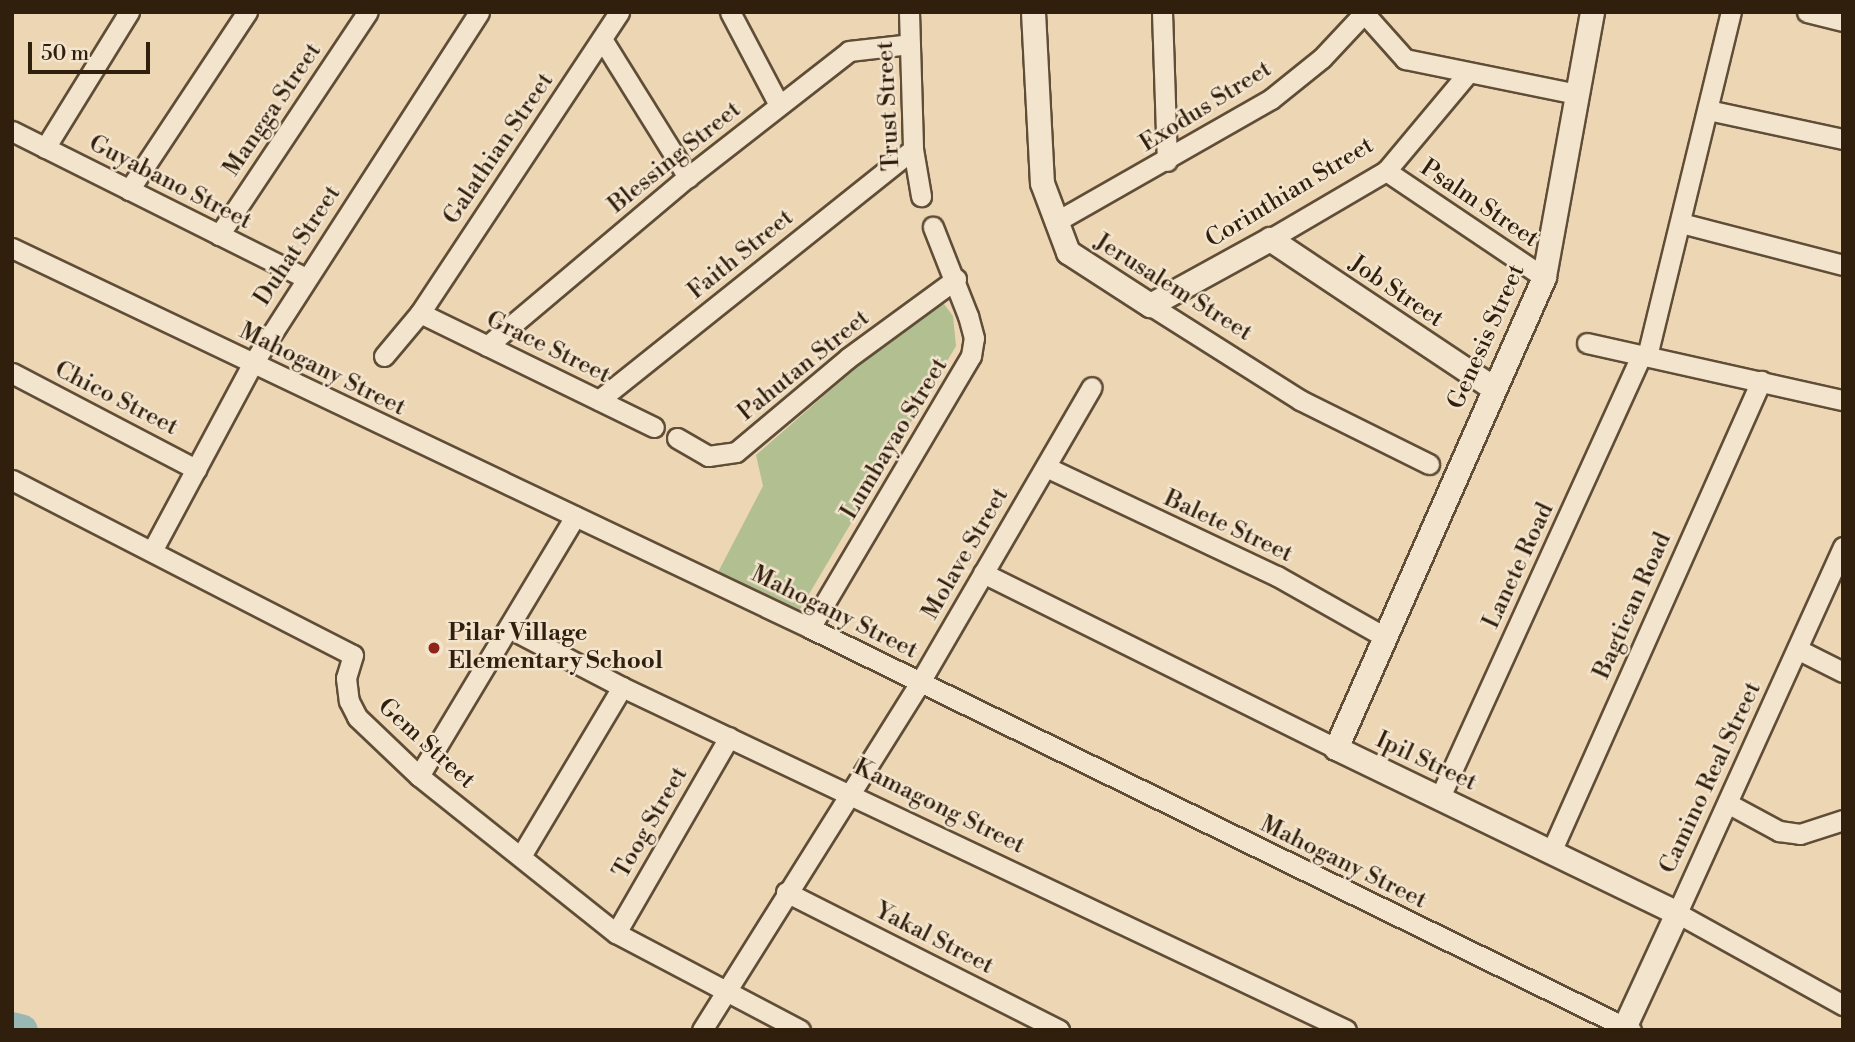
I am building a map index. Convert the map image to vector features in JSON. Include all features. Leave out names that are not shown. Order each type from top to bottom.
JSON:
[{"type":"street","points":[[45,148],[129,12]]},
{"type":"street","points":[[129,190],[247,12]]},
{"type":"street","name":"Mangga Street","points":[[219,235],[368,12]]},
{"type":"street","name":"Duhat Street","points":[[152,551],[253,363],[305,278],[479,12]]},
{"type":"street","name":"Galathian Street","points":[[384,356],[420,313],[619,12]]},
{"type":"street","points":[[730,12],[779,105]]},
{"type":"street","name":"Trust Street","points":[[909,12],[913,149],[921,196]]},
{"type":"street","name":"Jerusalem Street","points":[[1033,12],[1042,183],[1068,252],[1300,400],[1429,464]]},
{"type":"street","points":[[1162,12],[1167,162]]},
{"type":"street","name":"Genesis Street","points":[[1336,748],[1493,388],[1506,370],[1544,277],[1592,12]]},
{"type":"street","name":"Lanete Road","points":[[1440,797],[1644,355],[1681,223],[1731,12]]},
{"type":"street","points":[[1807,12],[1843,21]]},
{"type":"street","points":[[1364,13],[1405,60],[1577,94]]},
{"type":"street","name":"Exodus Street","points":[[1057,221],[1167,162],[1271,99],[1322,58],[1364,13]]},
{"type":"street","points":[[602,39],[688,177]]},
{"type":"street","name":"Blessing Street","points":[[487,346],[688,177],[849,51],[910,44]]},
{"type":"street","name":"Corinthian Street","points":[[1150,305],[1386,171],[1468,73]]},
{"type":"street","points":[[1708,110],[1843,139]]},
{"type":"street","name":"Guyabano Street","points":[[12,131],[305,278]]},
{"type":"street","name":"Faith Street","points":[[599,400],[913,149]]},
{"type":"street","name":"Psalm Street","points":[[1386,171],[1544,277]]},
{"type":"street","points":[[1681,223],[1843,265]]},
{"type":"street","name":"Lumbayao Street","points":[[810,628],[964,375],[974,338],[956,279],[933,227]]},
{"type":"street","name":"Job Street","points":[[1270,239],[1493,388]]},
{"type":"street","name":"Mahogany Street","points":[[12,248],[810,628],[1626,1028]]},
{"type":"street","name":"Pahutan Street","points":[[677,438],[708,456],[724,457],[736,452],[848,358],[956,279]]},
{"type":"street","name":"Grace Street","points":[[420,313],[654,427]]},
{"type":"street","points":[[1587,343],[1843,400]]},
{"type":"street","name":"Chico Street","points":[[12,373],[196,469]]},
{"type":"street","name":"Bagtican Road","points":[[1551,852],[1761,381]]},
{"type":"street","name":"Molave Street","points":[[702,1030],[849,791],[920,682],[1093,387]]},
{"type":"street","name":"Balete Street","points":[[1046,467],[1277,576],[1385,637]]},
{"type":"street","name":"Gem Street","points":[[12,480],[354,655],[346,678],[349,701],[357,717],[419,776],[616,933],[800,1030]]},
{"type":"street","points":[[419,776],[510,629],[575,516]]},
{"type":"street","name":"Camino Real Street","points":[[1626,1028],[1799,650],[1843,547]]},
{"type":"street","name":"Ipil Street","points":[[983,573],[1677,913],[1843,1005]]},
{"type":"street","name":"Kamagong Street","points":[[510,629],[622,687],[849,791],[1346,1030]]},
{"type":"street","points":[[1799,650],[1843,672]]},
{"type":"street","points":[[522,856],[622,687]]},
{"type":"street","name":"Toog Street","points":[[616,933],[729,737]]},
{"type":"street","points":[[1729,804],[1779,831],[1800,834],[1843,820]]},
{"type":"street","name":"Yakal Street","points":[[786,892],[1059,1030]]},
{"type":"green space","points":[[938,296],[953,316],[956,346],[796,616],[715,578],[763,486],[756,455]]},
{"type":"waterway","points":[[12,1027],[23,1030]]},
{"type":"place","name":"Pilar Village Elementary School","points":[[434,648]]}]
